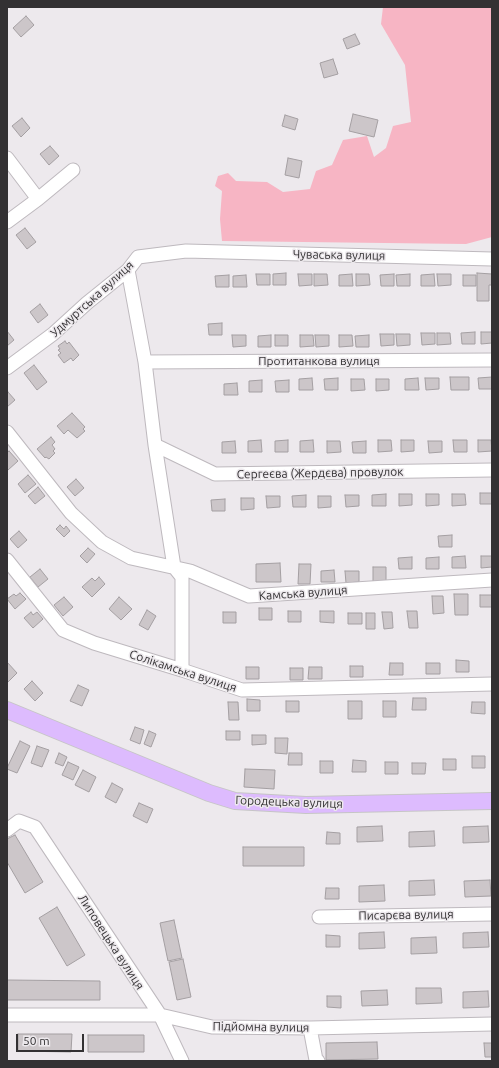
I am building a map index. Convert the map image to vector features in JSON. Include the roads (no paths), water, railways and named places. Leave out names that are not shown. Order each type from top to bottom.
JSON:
[{"type":"main road","name":"Городецька вулиця","points":[[7,710],[209,793],[235,801],[306,805],[492,801]]},
{"type":"street","points":[[7,158],[38,199]]},
{"type":"street","points":[[7,222],[73,170]]},
{"type":"street","name":"Чуваська вулиця","points":[[186,251],[492,259]]},
{"type":"street","name":"Удмуртська вулиця","points":[[7,368],[53,334],[87,303],[128,270],[138,258],[186,251]]},
{"type":"street","points":[[128,270],[145,362],[154,445],[174,567],[182,577],[182,670]]},
{"type":"street","name":"Протитанкова вулиця","points":[[145,362],[492,360]]},
{"type":"street","name":"Камська вулиця","points":[[7,432],[71,513],[102,542],[131,558],[190,571],[249,596],[492,580]]},
{"type":"street","name":"Сергеєва (Жердєва) провулок","points":[[154,445],[215,474],[492,470]]},
{"type":"street","name":"Солікамська вулиця","points":[[7,560],[63,630],[94,643],[242,690],[492,684]]},
{"type":"street","name":"Липовецька вулиця","points":[[7,830],[19,821],[35,827],[160,1016],[182,1061]]},
{"type":"street","name":"Писарєва вулиця","points":[[319,917],[492,914]]},
{"type":"street","name":"Підйомна вулиця","points":[[7,1015],[160,1016],[212,1027],[310,1028],[492,1024]]},
{"type":"street","points":[[310,1028],[316,1060],[318,1061]]}]
